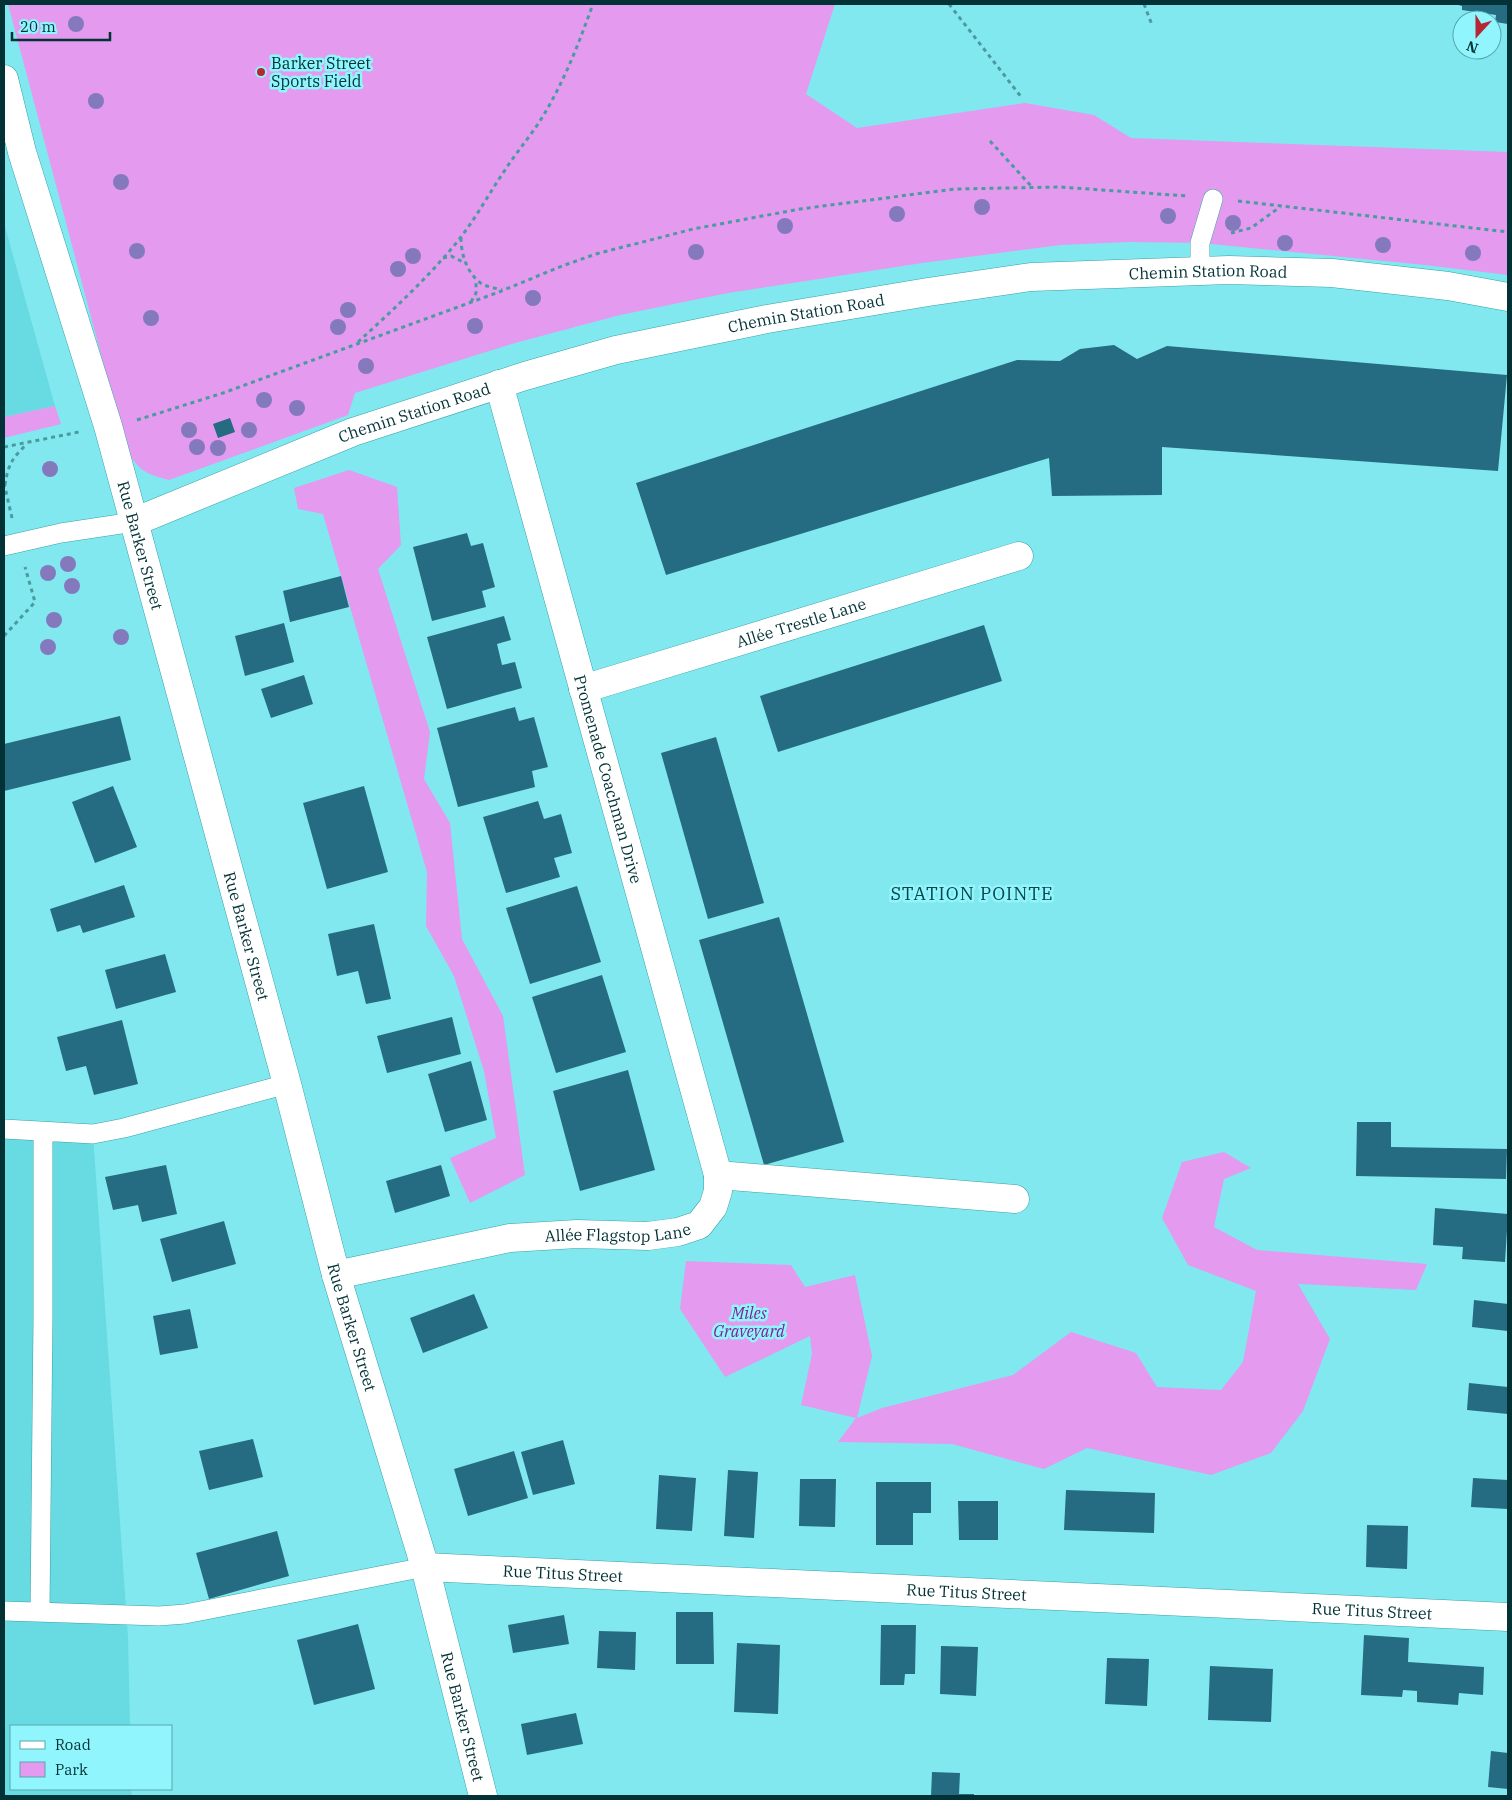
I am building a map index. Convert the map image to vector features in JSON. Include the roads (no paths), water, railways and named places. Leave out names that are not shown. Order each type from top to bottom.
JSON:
[{"type":"street","name":"Rue Barker Street","points":[[4,79],[13,154],[108,426],[287,1084],[336,1275],[424,1567],[483,1796]]},
{"type":"street","name":"Chemin Station Road","points":[[134,522],[353,432],[498,384],[616,350],[767,319],[1031,277],[1229,270],[1332,273],[1448,286],[1508,296]]},
{"type":"street","name":"Promenade Coachman Drive","points":[[498,384],[718,1175]]},
{"type":"street","name":"Allée Trestle Lane","points":[[583,689],[1019,556]]},
{"type":"street","points":[[718,1175],[1015,1199]]},
{"type":"street","name":"Allée Flagstop Lane","points":[[336,1275],[510,1238],[577,1234],[648,1236],[678,1232],[699,1225],[713,1207],[718,1191],[718,1175]]},
{"type":"street","name":"Rue Titus Street","points":[[424,1567],[1508,1617]]},
{"type":"lane","points":[[1200,271],[1200,243],[1214,199]]},
{"type":"lane","points":[[4,546],[61,533],[134,522]]},
{"type":"lane","points":[[4,1129],[93,1134],[124,1128],[287,1084]]},
{"type":"lane","points":[[40,1612],[43,1132]]},
{"type":"lane","points":[[4,1611],[159,1616],[185,1614],[424,1567]]},
{"type":"place","name":"Barker Street Sports Field","points":[[261,72]]},
{"type":"district","name":"STATION POINTE","points":[[972,894]]},
{"type":"park label","name":"Miles Graveyard","points":[[749,1322]]}]
